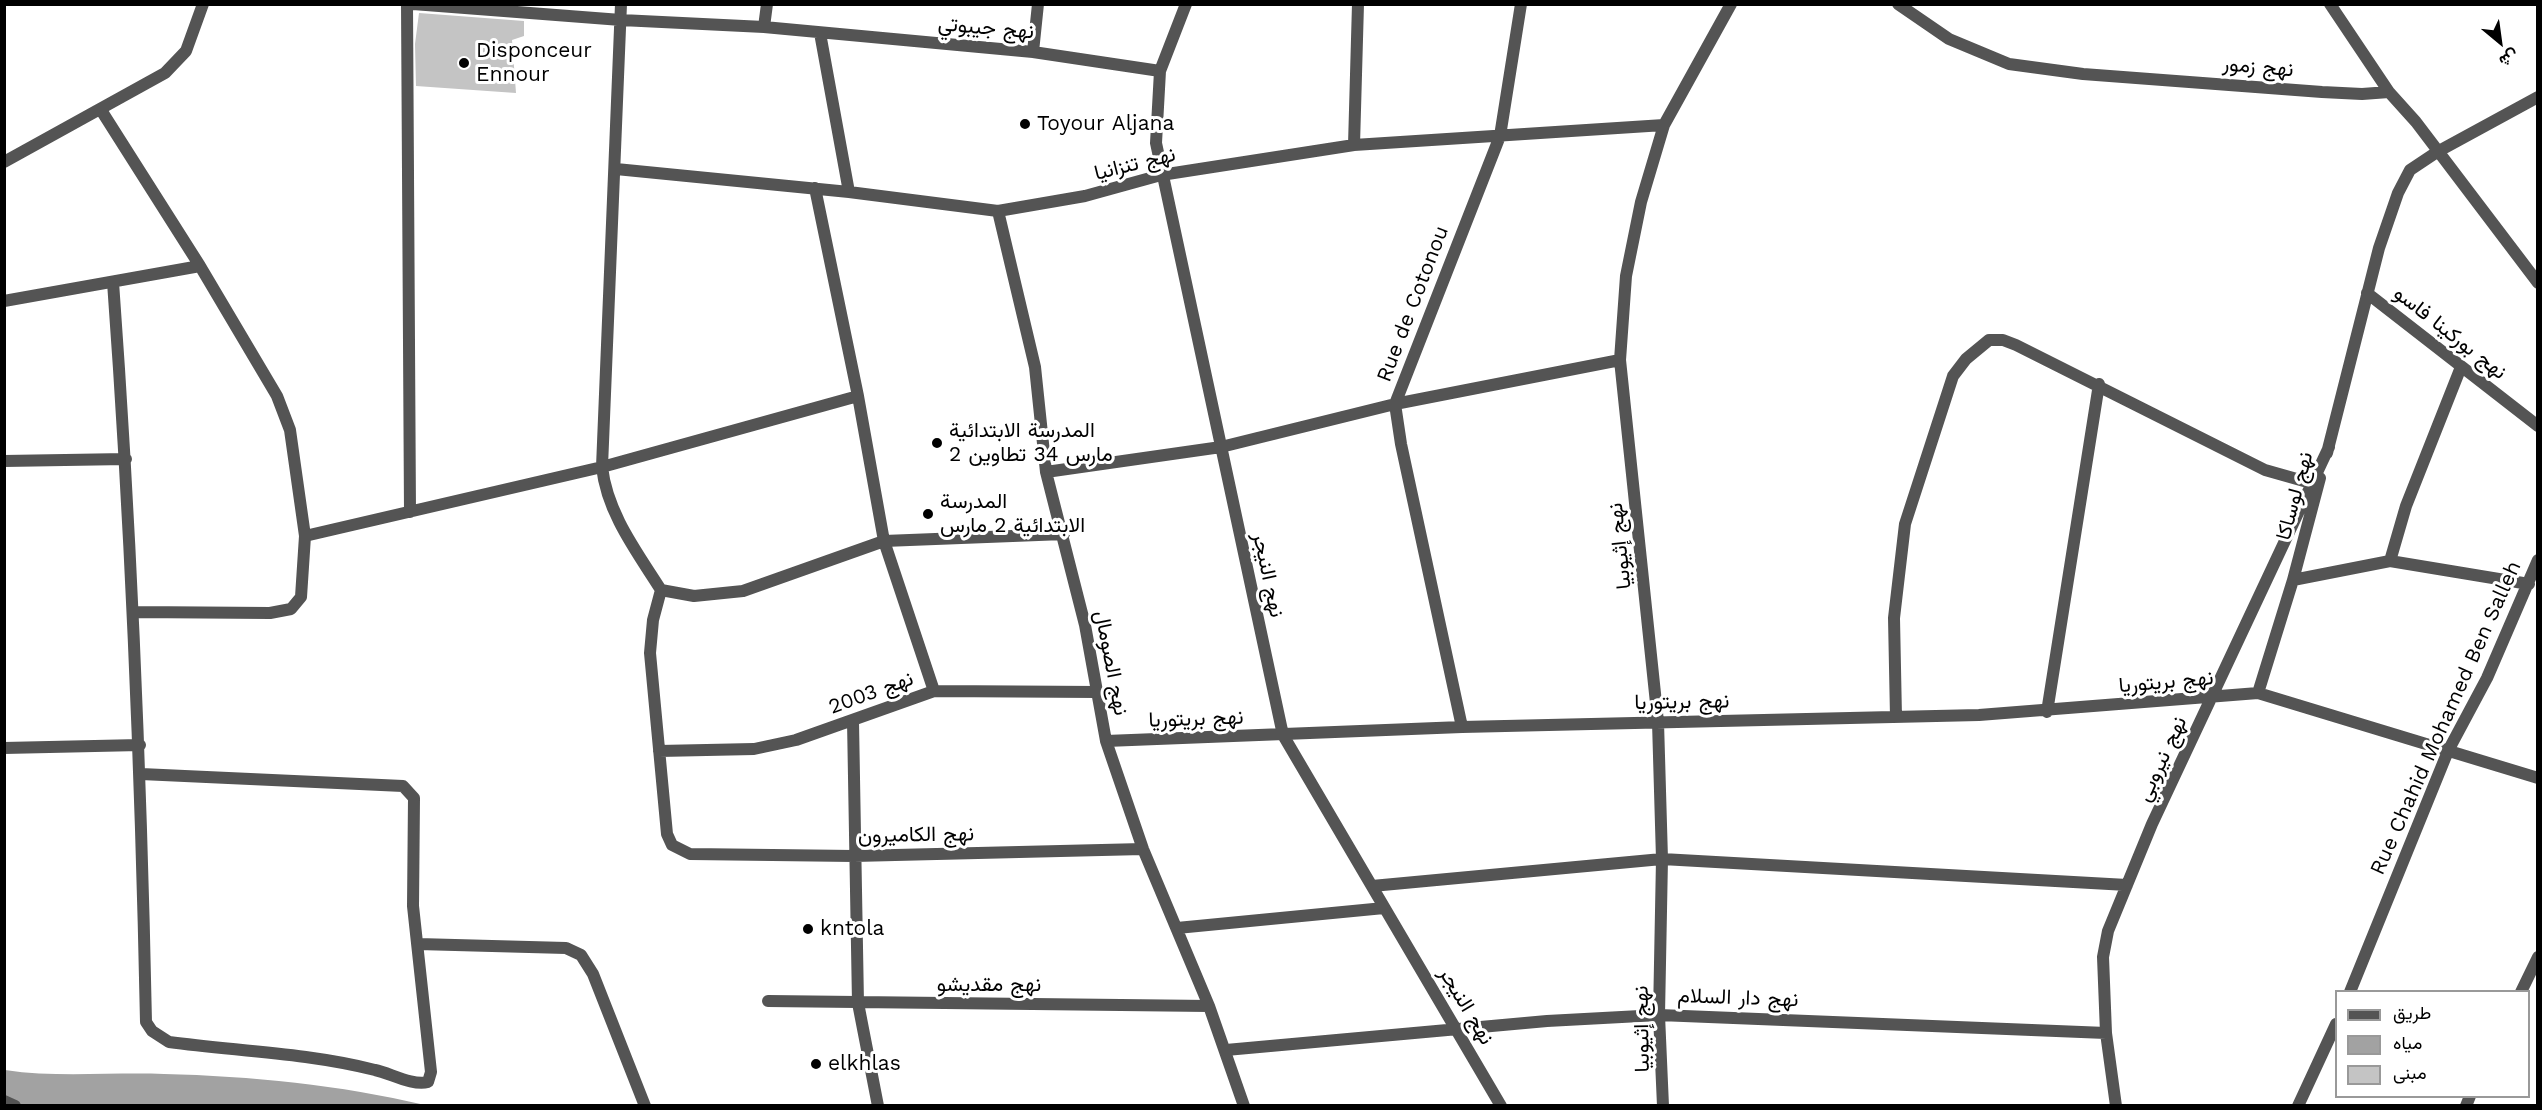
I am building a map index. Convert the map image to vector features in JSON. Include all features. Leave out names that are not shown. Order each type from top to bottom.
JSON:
[{"type":"street","points":[[4,162],[165,73],[177,63],[192,39],[203,4]]},
{"type":"street","points":[[407,4],[410,512]]},
{"type":"street","name":"نهج جيبوتي","points":[[412,4],[621,20],[764,27],[1033,52],[1160,71]]},
{"type":"street","points":[[621,4],[602,467],[604,488],[612,506],[661,590],[652,620],[650,653],[659,751]]},
{"type":"street","points":[[764,27],[767,4]]},
{"type":"street","points":[[1033,52],[1038,4]]},
{"type":"street","name":"نهج النيجر","points":[[1186,4],[1160,71],[1156,143],[1161,175],[1283,735],[1501,1106]]},
{"type":"street","points":[[1354,145],[1358,4]]},
{"type":"street","name":"Rue de Cotonou","points":[[1462,727],[1395,404],[1500,136],[1521,4]]},
{"type":"street","name":"نهج إثيوبيا","points":[[1664,1106],[1659,1015],[1662,860],[1658,722],[1620,360],[1626,276],[1641,202],[1664,125],[1731,4]]},
{"type":"street","name":"نهج زمور","points":[[1898,4],[1949,39],[2008,64],[2073,73],[2322,92],[2362,94],[2390,92]]},
{"type":"street","points":[[2330,4],[2390,92],[2416,122],[2537,282]]},
{"type":"street","points":[[820,33],[849,192]]},
{"type":"street","name":"نهج لوساكا","points":[[2258,693],[2293,580],[2314,484],[2329,447],[2379,248],[2398,193],[2410,170],[2437,152],[2538,97]]},
{"type":"street","points":[[100,110],[200,266],[277,396],[287,422],[300,484],[305,536],[301,597],[291,609],[270,614],[134,612]]},
{"type":"street","name":"نهج تنزانيا","points":[[616,169],[815,188],[998,211],[1085,196],[1161,175],[1354,145],[1664,125]]},
{"type":"street","points":[[815,188],[858,396],[884,541],[934,691]]},
{"type":"street","name":"نهج الصومال","points":[[998,211],[1035,367],[1046,472],[1064,534],[1106,741],[1143,849],[1209,1006],[1244,1106]]},
{"type":"street","points":[[4,301],[200,266]]},
{"type":"street","points":[[113,282],[126,459],[140,745],[146,1022],[159,1038],[169,1042],[332,1062],[375,1070],[419,1083],[428,1082],[431,1072],[413,894],[414,798],[407,789],[403,786],[141,774]]},
{"type":"street","name":"نهج بوركينا فاسو","points":[[2367,293],[2538,426]]},
{"type":"street","points":[[1896,717],[1894,608],[1905,524],[1953,376],[1978,346],[1989,340],[2003,340],[2099,384],[2265,470],[2314,484]]},
{"type":"street","points":[[1046,472],[1221,447],[1395,404],[1620,360]]},
{"type":"street","points":[[2390,561],[2406,506],[2461,368]]},
{"type":"street","points":[[2047,712],[2099,384]]},
{"type":"street","points":[[305,536],[602,467],[858,396]]},
{"type":"street","points":[[4,461],[126,459]]},
{"type":"street","name":"نهج نيروبي","points":[[2116,1106],[2106,1033],[2103,957],[2108,931],[2152,824],[2314,484]]},
{"type":"street","points":[[661,590],[694,596],[743,591],[884,541],[1064,534]]},
{"type":"street","name":"Rue Chahid Mohamed Ben Salleh","points":[[2351,990],[2448,751],[2487,678],[2538,560]]},
{"type":"street","points":[[2293,580],[2390,561],[2529,584]]},
{"type":"street","name":"نهج 2003","points":[[659,751],[754,749],[796,740],[934,691],[1097,692]]},
{"type":"street","points":[[2258,693],[2538,778]]},
{"type":"street","name":"نهج بريتوريا","points":[[1106,741],[1462,727],[2047,712],[2258,693]]},
{"type":"street","points":[[853,721],[858,1003],[878,1106]]},
{"type":"street","points":[[4,748],[140,745]]},
{"type":"street","name":"نهج الكاميرون","points":[[659,751],[667,834],[672,845],[690,854],[854,856],[1143,849]]},
{"type":"street","points":[[1372,885],[1662,860],[2127,885]]},
{"type":"street","points":[[1177,928],[1384,908]]},
{"type":"street","points":[[418,944],[566,948],[581,955],[593,974],[645,1106]]},
{"type":"street","points":[[2522,990],[2538,957]]},
{"type":"street","name":"نهج مقديشو","points":[[768,1001],[1209,1006]]},
{"type":"street","name":"نهج دار السلام","points":[[1226,1050],[1547,1021],[1659,1015],[2106,1033]]},
{"type":"street","points":[[2298,1106],[2335,1027]]},
{"type":"street","points":[[4,1101],[15,1106]]},
{"type":"water","points":[[5,1070],[44,1074],[164,1074],[262,1079],[361,1092],[425,1105],[5,1106]]},
{"type":"building","name":"Disponceur Ennour","points":[[419,13],[524,21],[524,36],[512,40],[516,93],[416,86],[415,44]]},
{"type":"place","name":"Disponceur Ennour","points":[[464,63]]},
{"type":"place","name":"Toyour Aljana","points":[[1025,124]]},
{"type":"place","name":"المدرسة الابتدائية 2 مارس 34 تطاوين","points":[[937,443]]},
{"type":"place","name":"المدرسة الابتدائية 2 مارس","points":[[928,514]]},
{"type":"place","name":"kntola","points":[[808,929]]},
{"type":"place","name":"elkhlas","points":[[816,1064]]}]
